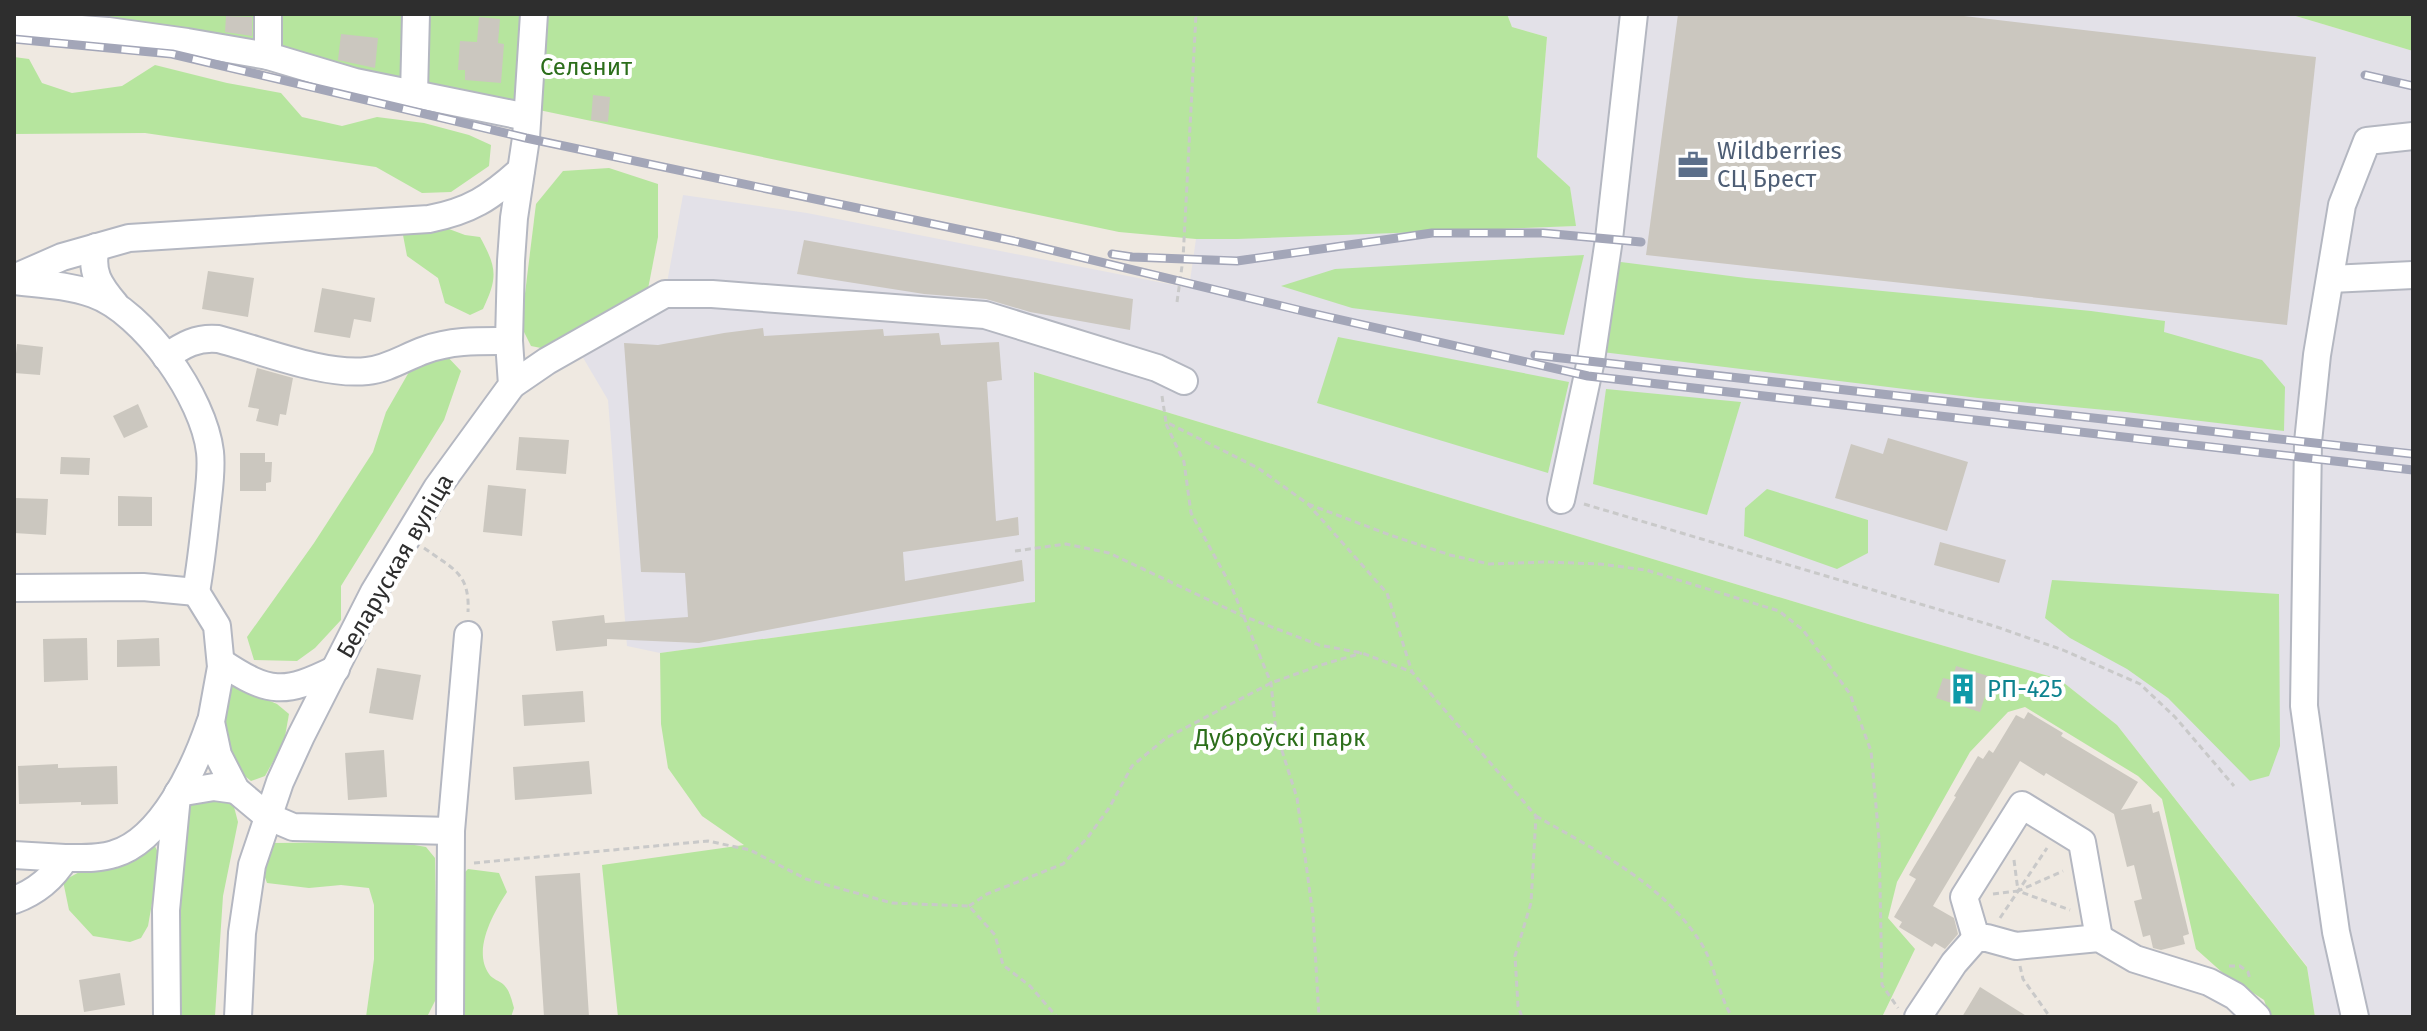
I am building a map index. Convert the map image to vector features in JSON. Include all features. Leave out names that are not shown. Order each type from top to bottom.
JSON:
[{"type":"street","points":[[14,14],[14,24],[145,25],[355,82],[527,117]]},
{"type":"street","points":[[268,14],[268,56]]},
{"type":"street","points":[[414,94],[416,14]]},
{"type":"street","points":[[512,385],[509,341],[511,261],[527,117],[534,14]]},
{"type":"street","points":[[1561,498],[1591,360],[1609,239],[1634,14]]},
{"type":"street","points":[[2355,1017],[2336,932],[2304,706],[2308,442],[2317,355],[2342,205],[2367,141],[2413,136]]},
{"type":"street","points":[[14,280],[62,257],[129,238],[429,219],[481,203],[521,170]]},
{"type":"street","points":[[14,855],[102,857],[126,849],[150,831],[178,793],[198,755],[211,722],[221,662],[217,626],[196,592],[210,479],[210,453],[205,428],[166,357],[98,283],[94,270],[96,247]]},
{"type":"street","points":[[2331,279],[2413,275]]},
{"type":"street","points":[[14,280],[69,288],[115,304]]},
{"type":"street","name":"Беларуская вуліца","points":[[238,1017],[242,933],[252,865],[267,816],[301,736],[374,592],[437,488],[512,385],[547,361],[665,294],[712,294],[985,315],[1157,368],[1184,381]]},
{"type":"street","points":[[166,357],[180,347],[206,338],[331,369],[367,371],[386,367],[447,343],[509,341]]},
{"type":"street","points":[[14,588],[143,587],[196,592]]},
{"type":"street","points":[[450,1017],[451,831],[468,635]]},
{"type":"street","points":[[221,662],[248,680],[279,688],[298,686],[336,669]]},
{"type":"street","points":[[211,722],[218,755],[236,790],[267,816],[293,827],[451,831]]},
{"type":"street","points":[[178,793],[214,787],[236,790]]},
{"type":"street","points":[[167,1017],[166,910],[178,793]]},
{"type":"street","points":[[1981,938],[1964,897],[2022,805],[2082,842],[2098,929],[2135,959],[2209,982],[2235,996],[2257,1017]]},
{"type":"street","points":[[14,900],[42,885],[65,858]]},
{"type":"street","points":[[1981,938],[2016,946],[2098,929]]},
{"type":"street","points":[[1918,1017],[1954,963],[1981,938]]},
{"type":"path","points":[[1177,302],[1183,259],[1196,14]]},
{"type":"path","points":[[1157,368],[1166,422],[1184,462],[1191,513],[1232,588],[1271,683],[1276,732],[1297,798],[1313,915],[1319,1017]]},
{"type":"path","points":[[1166,422],[1258,468],[1308,504],[1387,593],[1412,672],[1536,816],[1613,860],[1672,905],[1703,945],[1732,1017]]},
{"type":"path","points":[[1561,498],[1994,626],[2063,650],[2140,684],[2175,717],[2234,786]]},
{"type":"path","points":[[1308,504],[1450,555],[1489,564],[1600,564],[1646,570],[1779,611],[1803,630],[1850,694],[1871,751],[1879,839],[1882,985],[1905,1017]]},
{"type":"path","points":[[408,536],[463,578],[469,593],[468,635]]},
{"type":"path","points":[[1015,551],[1066,544],[1109,553],[1243,616],[1319,645],[1362,653],[1412,672]]},
{"type":"path","points":[[452,865],[708,841],[750,850],[806,879],[892,903],[969,906],[987,894],[1063,864],[1109,808],[1132,766],[1166,738],[1271,683],[1362,653]]},
{"type":"path","points":[[1522,1017],[1518,1006],[1515,956],[1531,903],[1536,816]]},
{"type":"path","points":[[1981,938],[2060,829]]},
{"type":"path","points":[[1964,897],[2018,891],[2085,862]]},
{"type":"path","points":[[2018,891],[2098,929]]},
{"type":"path","points":[[969,906],[995,935],[1003,965],[1030,986],[1057,1017]]},
{"type":"path","points":[[2016,946],[2023,979],[2050,1017]]},
{"type":"shaded area","points":[[1507,14],[2289,14],[2413,51],[2413,1017],[2315,1017],[2307,966],[2117,725],[2059,679],[1034,372],[1035,602],[660,653],[627,646],[608,400],[575,344],[665,294],[683,195],[807,213],[1189,288],[1196,239],[1575,226],[1570,187],[1537,157],[1547,37],[1512,27]]},
{"type":"green space","name":"Селенит","points":[[14,14],[1507,14],[1512,27],[1547,37],[1537,157],[1570,187],[1576,226],[1237,239],[1196,239],[1119,232],[135,25]]},
{"type":"green space","points":[[2289,14],[2413,14],[2413,51]]},
{"type":"green space","points":[[14,57],[29,59],[42,83],[72,93],[122,86],[155,65],[281,93],[302,117],[342,126],[377,117],[424,123],[469,135],[491,145],[489,166],[451,192],[422,193],[376,167],[145,133],[14,134]]},
{"type":"green space","points":[[609,168],[658,184],[658,237],[648,289],[546,349],[531,346],[521,326],[536,204],[563,171]]},
{"type":"green space","points":[[413,224],[441,226],[480,237],[494,273],[483,309],[470,315],[445,303],[438,278],[407,256],[403,235]]},
{"type":"green space","points":[[1584,255],[1564,335],[1352,308],[1281,286],[1335,269]]},
{"type":"green space","points":[[1613,261],[1746,278],[2165,321],[2164,332],[2262,360],[2285,387],[2284,431],[1978,398],[1602,352]]},
{"type":"green space","points":[[1338,337],[1569,382],[1548,473],[1317,403]]},
{"type":"green space","points":[[444,353],[461,371],[444,420],[341,586],[341,620],[315,648],[297,661],[254,660],[247,637],[314,543],[373,452],[386,412],[413,365]]},
{"type":"green space","name":"Дуброўскі парк","points":[[1034,372],[2059,679],[2117,725],[2307,967],[2315,1017],[2270,1017],[2264,1000],[2224,974],[2196,949],[2162,799],[2138,776],[2025,707],[2008,712],[1970,752],[1897,882],[1888,918],[1915,949],[1882,1017],[618,1017],[602,865],[744,845],[702,816],[668,768],[661,724],[660,653],[1035,602]]},
{"type":"green space","points":[[1606,389],[1741,402],[1707,515],[1593,484]]},
{"type":"green space","points":[[1767,489],[1868,520],[1868,553],[1837,569],[1744,536],[1745,508]]},
{"type":"green space","points":[[2052,580],[2279,594],[2280,746],[2269,776],[2250,781],[2168,698],[2127,669],[2070,638],[2045,618]]},
{"type":"green space","points":[[227,682],[277,704],[289,714],[284,742],[265,776],[251,781],[231,765],[224,730]]},
{"type":"green space","points":[[200,792],[233,803],[238,822],[223,896],[215,1016],[173,1017],[174,879],[186,805]]},
{"type":"green space","points":[[398,842],[426,847],[435,858],[437,997],[427,1017],[366,1017],[374,959],[374,905],[369,888],[341,885],[309,888],[267,883],[261,866],[270,843]]},
{"type":"green space","points":[[154,844],[160,857],[148,926],[141,938],[130,942],[93,936],[69,910],[63,881],[83,870],[115,869],[137,847]]},
{"type":"green space","points":[[468,869],[499,873],[507,892],[487,932],[483,954],[489,974],[509,993],[514,1008],[511,1017],[456,1017],[459,878]]},
{"type":"building","points":[[1678,14],[1947,14],[2316,57],[2287,325],[1646,255]]},
{"type":"building","points":[[226,16],[252,17],[252,36],[225,32]]},
{"type":"building","points":[[479,17],[500,19],[498,43],[504,44],[501,83],[465,80],[465,70],[458,70],[460,41],[477,42]]},
{"type":"building","points":[[341,34],[378,38],[375,68],[338,60]]},
{"type":"building","points":[[593,95],[610,97],[608,122],[591,120]]},
{"type":"building","points":[[804,240],[1133,299],[1130,330],[1030,312],[986,299],[924,294],[797,274]]},
{"type":"building","points":[[208,271],[254,278],[248,317],[202,309]]},
{"type":"building","points":[[322,288],[375,298],[371,322],[354,319],[350,338],[314,332]]},
{"type":"building","points":[[763,328],[764,336],[883,329],[884,336],[939,333],[941,345],[999,342],[1002,380],[987,382],[996,521],[1018,517],[1019,535],[903,552],[905,581],[1022,560],[1024,581],[699,643],[607,639],[607,646],[556,651],[552,621],[604,615],[605,623],[688,617],[685,573],[641,572],[624,343],[658,345]]},
{"type":"building","points":[[17,344],[43,347],[40,375],[14,373]]},
{"type":"building","points":[[257,368],[293,378],[286,415],[280,414],[278,426],[256,421],[259,409],[248,407]]},
{"type":"building","points":[[138,404],[148,427],[124,438],[113,416]]},
{"type":"building","points":[[519,437],[569,440],[566,474],[516,470]]},
{"type":"building","points":[[1888,438],[1968,462],[1947,531],[1835,498],[1851,444],[1883,454]]},
{"type":"building","points":[[240,453],[265,453],[265,462],[272,462],[271,482],[266,483],[266,491],[240,491]]},
{"type":"building","points":[[61,457],[90,458],[89,475],[60,474]]},
{"type":"building","points":[[488,485],[526,489],[522,536],[483,532]]},
{"type":"building","points":[[118,496],[152,497],[152,526],[118,526]]},
{"type":"building","points":[[14,498],[48,499],[46,535],[14,533]]},
{"type":"building","points":[[1940,542],[2006,560],[1999,583],[1934,565]]},
{"type":"building","points":[[87,638],[88,680],[44,682],[43,639]]},
{"type":"building","points":[[159,638],[160,666],[117,667],[117,640]]},
{"type":"building","name":"РП-425","points":[[1956,666],[1991,677],[1980,712],[1936,698],[1943,678],[1952,680]]},
{"type":"building","points":[[377,668],[421,675],[413,720],[369,713]]},
{"type":"building","points":[[583,691],[585,722],[524,726],[522,695]]},
{"type":"building","points":[[2028,712],[2063,733],[2061,736],[2138,782],[2121,810],[2151,804],[2153,813],[2159,811],[2189,934],[2183,936],[2185,944],[2161,950],[2153,948],[2150,935],[2143,937],[2134,901],[2142,899],[2134,865],[2127,867],[2114,814],[2020,761],[1933,906],[1954,918],[1958,934],[1945,949],[1935,943],[1932,947],[1899,927],[1902,922],[1894,917],[1916,879],[1909,875],[1978,756],[1983,759],[1989,750],[1993,753],[2016,715],[2024,719]]},
{"type":"building","points":[[384,750],[387,797],[348,800],[345,753]]},
{"type":"building","points":[[589,761],[592,794],[515,800],[513,767]]},
{"type":"building","points":[[58,764],[58,768],[117,766],[118,804],[19,804],[18,766]]},
{"type":"building","points":[[580,873],[589,1017],[544,1017],[535,876]]},
{"type":"building","points":[[120,973],[125,1005],[84,1012],[79,980]]},
{"type":"building","points":[[1980,987],[2028,1017],[1962,1017]]},
{"type":"railway","points":[[14,39],[172,54],[526,138],[1014,241],[1588,376],[2413,470]]},
{"type":"railway","points":[[2365,75],[2413,86]]},
{"type":"railway","points":[[1112,254],[1237,261],[1432,233],[1543,233],[1641,242]]},
{"type":"railway","points":[[1535,355],[2413,454]]},
{"type":"place","name":"Wildberries СЦ Брест","points":[[1693,165]]},
{"type":"place","name":"РП-425","points":[[1963,689]]}]
